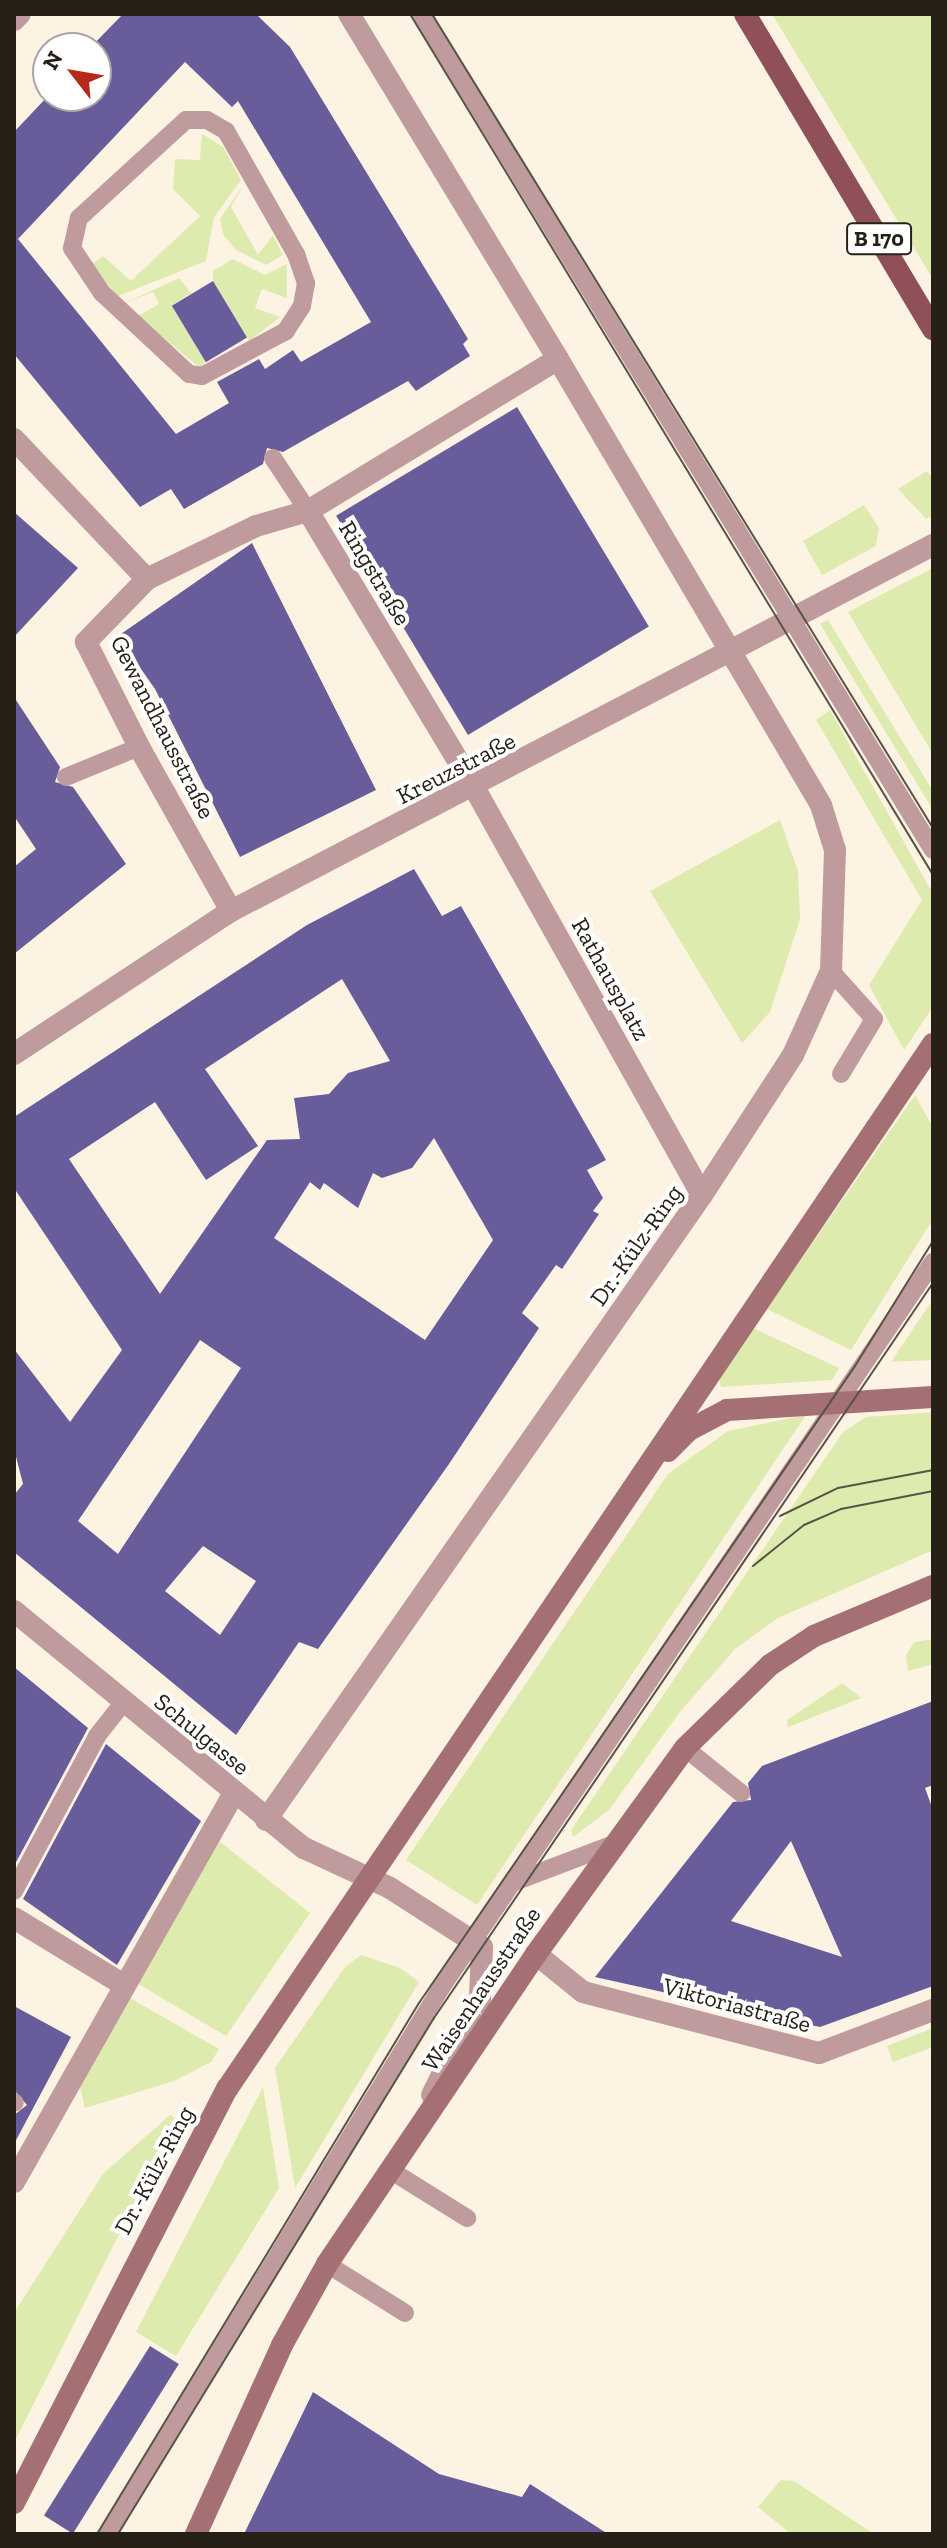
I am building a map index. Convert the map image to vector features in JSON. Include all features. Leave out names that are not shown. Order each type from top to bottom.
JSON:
[{"type":"main road","name":"B 170","points":[[745,14],[933,329]]},
{"type":"main road","name":"Dr.-Külz-Ring","points":[[14,2503],[200,2136],[369,1879],[933,1044]]},
{"type":"main road","name":"Dr.-Külz-Ring","points":[[635,1484],[689,1430],[727,1410],[843,1400],[933,1397]]},
{"type":"main road","name":"Waisenhausstraße","points":[[196,2534],[282,2345],[327,2264],[536,1954],[685,1748],[770,1665],[814,1636],[895,1598],[933,1586]]},
{"type":"street","points":[[14,20],[20,14]]},
{"type":"street","points":[[349,14],[558,359],[730,653]]},
{"type":"street","name":"Ringstraße","points":[[475,789],[308,511],[558,359]]},
{"type":"street","points":[[14,439],[147,579]]},
{"type":"street","name":"Gewandhausstraße","points":[[231,911],[139,747],[86,642],[147,579],[256,526],[308,511]]},
{"type":"street","name":"Kreuzstraße","points":[[14,1054],[231,911],[475,789],[933,545]]},
{"type":"street","name":"Dr.-Külz-Ring","points":[[266,1820],[702,1195],[793,1055],[831,971],[835,850],[821,805],[730,653]]},
{"type":"street","name":"Rathausplatz","points":[[475,789],[702,1195]]},
{"type":"street","name":"Schulgasse","points":[[14,1611],[266,1820],[304,1848],[369,1879]]},
{"type":"street","points":[[14,2182],[122,1984],[234,1793]]},
{"type":"street","points":[[369,1879],[474,1939],[482,1947],[485,1973],[480,1998],[405,2147]]},
{"type":"street","points":[[14,1918],[122,1984]]},
{"type":"street","name":"Viktoriastraße","points":[[536,1954],[583,1992],[819,2053],[933,2010]]},
{"type":"lane","points":[[421,14],[933,850]]},
{"type":"lane","points":[[186,120],[207,120],[226,131],[296,254],[306,283],[302,306],[286,331],[202,376],[189,374],[102,293],[80,255],[73,237],[79,218],[110,184],[170,129],[186,120]]},
{"type":"lane","points":[[273,458],[308,511]]},
{"type":"lane","points":[[66,777],[139,747]]},
{"type":"lane","points":[[831,971],[874,1019],[841,1074]]},
{"type":"lane","points":[[108,2534],[474,1939],[843,1400],[933,1262]]},
{"type":"lane","points":[[895,1598],[933,1597]]},
{"type":"lane","points":[[14,1891],[97,1736],[123,1703]]},
{"type":"lane","points":[[685,1748],[741,1793]]},
{"type":"lane","points":[[514,1882],[614,1844]]},
{"type":"lane","points":[[390,2170],[467,2218]]},
{"type":"lane","points":[[327,2264],[405,2313]]},
{"type":"green space","points":[[772,14],[933,14],[933,279]]},
{"type":"green space","points":[[202,134],[223,147],[241,180],[214,217],[206,261],[118,296],[91,265],[103,256],[131,281],[200,216],[173,189],[175,159],[200,160]]},
{"type":"green space","points":[[244,184],[231,207],[258,255],[273,235],[283,255],[266,265],[236,250],[223,234],[220,219]]},
{"type":"green space","points":[[233,259],[265,275],[287,264],[287,298],[262,289],[255,308],[280,317],[249,341],[213,281],[213,271]]},
{"type":"green space","points":[[179,278],[191,293],[172,305],[205,361],[201,369],[138,316],[159,304],[153,292],[125,303]]},
{"type":"green space","points":[[927,471],[933,479],[933,515],[926,519],[898,489]]},
{"type":"green space","points":[[864,505],[879,528],[876,546],[822,575],[803,541]]},
{"type":"green space","points":[[933,568],[933,754],[848,612]]},
{"type":"green space","points":[[828,620],[933,791],[933,810],[820,624]]},
{"type":"green space","points":[[830,710],[933,894],[933,1007],[904,1050],[869,985],[922,900],[816,720]]},
{"type":"green space","points":[[780,820],[798,871],[800,919],[770,1012],[742,1043],[650,891]]},
{"type":"green space","points":[[915,1095],[933,1128],[933,1219],[851,1350],[767,1309]]},
{"type":"green space","points":[[933,1299],[933,1360],[891,1362]]},
{"type":"green space","points":[[753,1328],[839,1368],[832,1380],[721,1387],[719,1377]]},
{"type":"green space","points":[[933,1412],[933,1550],[778,1618],[735,1649],[679,1713],[609,1810],[573,1837],[571,1830],[843,1432],[866,1417]]},
{"type":"green space","points":[[806,1415],[477,1905],[406,1860],[668,1474],[728,1431]]},
{"type":"green space","points":[[933,1639],[933,1664],[908,1671],[906,1656],[914,1642]]},
{"type":"green space","points":[[842,1683],[861,1698],[788,1727],[787,1720]]},
{"type":"green space","points":[[219,1841],[310,1913],[226,2036],[135,1982]]},
{"type":"green space","points":[[361,1955],[400,1968],[419,1982],[295,2188],[275,2068],[345,1967]]},
{"type":"green space","points":[[130,1998],[219,2049],[211,2062],[174,2081],[85,2108],[80,2087]]},
{"type":"green space","points":[[933,2028],[933,2047],[893,2062],[887,2046]]},
{"type":"green space","points":[[263,2087],[279,2188],[176,2356],[136,2332]]},
{"type":"green space","points":[[170,2115],[177,2119],[14,2443],[14,2313],[103,2174]]},
{"type":"green space","points":[[781,2480],[794,2481],[874,2534],[791,2534],[758,2507]]},
{"type":"building","points":[[123,14],[256,14],[290,47],[468,339],[463,344],[470,356],[416,391],[408,381],[283,452],[267,448],[263,464],[184,509],[171,489],[140,507],[14,354],[14,132],[33,112],[112,112],[112,32],[106,32]],"holes":[[[185,62],[232,107],[238,101],[371,322],[301,362],[293,350],[265,369],[259,359],[217,382],[229,403],[176,434],[18,239]]]},
{"type":"building","points":[[213,281],[247,338],[206,362],[172,306]]},
{"type":"building","points":[[517,407],[649,626],[468,735],[336,516]]},
{"type":"building","points":[[14,512],[78,568],[14,637]]},
{"type":"building","points":[[252,543],[376,790],[240,857],[155,689],[118,636]]},
{"type":"building","points":[[14,697],[60,767],[55,782],[73,787],[126,864],[14,954],[14,867],[36,849],[14,816]]},
{"type":"building","points":[[414,869],[442,916],[461,906],[606,1160],[587,1170],[603,1198],[593,1211],[599,1214],[562,1269],[556,1265],[522,1313],[539,1328],[449,1464],[318,1649],[299,1642],[236,1735],[14,1552],[14,1495],[23,1484],[14,1449],[14,1349],[70,1422],[122,1350],[14,1188],[14,1117],[307,925]],"holes":[[[342,979],[390,1061],[348,1073],[329,1094],[294,1098],[300,1139],[267,1140],[160,1294],[69,1159],[155,1102],[206,1180],[258,1146],[205,1069]],[[434,1138],[493,1240],[425,1340],[274,1238],[310,1182],[320,1190],[324,1183],[358,1208],[373,1173],[382,1178],[412,1168]],[[200,1340],[241,1368],[118,1554],[78,1521]],[[203,1546],[256,1581],[220,1635],[165,1591]]]},
{"type":"building","points":[[14,1667],[88,1728],[14,1866]]},
{"type":"building","points":[[933,1701],[933,1785],[925,1788],[933,1810],[933,1986],[820,2027],[595,1977],[733,1802],[751,1800],[748,1783],[762,1766]],"holes":[[[791,1841],[842,1957],[731,1921]]]},
{"type":"building","points":[[106,1744],[201,1821],[117,1965],[23,1899]]},
{"type":"building","points":[[14,2006],[71,2037],[14,2144],[14,2115],[27,2105],[14,2090]]},
{"type":"building","points":[[150,2346],[179,2364],[73,2534],[44,2516]]},
{"type":"building","points":[[313,2392],[439,2474],[522,2497],[530,2484],[608,2534],[244,2534]]},
{"type":"tram line","points":[[410,14],[933,875]]},
{"type":"tram line","points":[[432,14],[933,828]]},
{"type":"tram line","points":[[97,2534],[419,2003],[855,1366],[933,1241]]},
{"type":"tram line","points":[[118,2534],[434,2018],[933,1283]]},
{"type":"tram line","points":[[780,1516],[838,1488],[933,1470]]},
{"type":"tram line","points":[[753,1566],[804,1525],[841,1509],[933,1491]]}]
